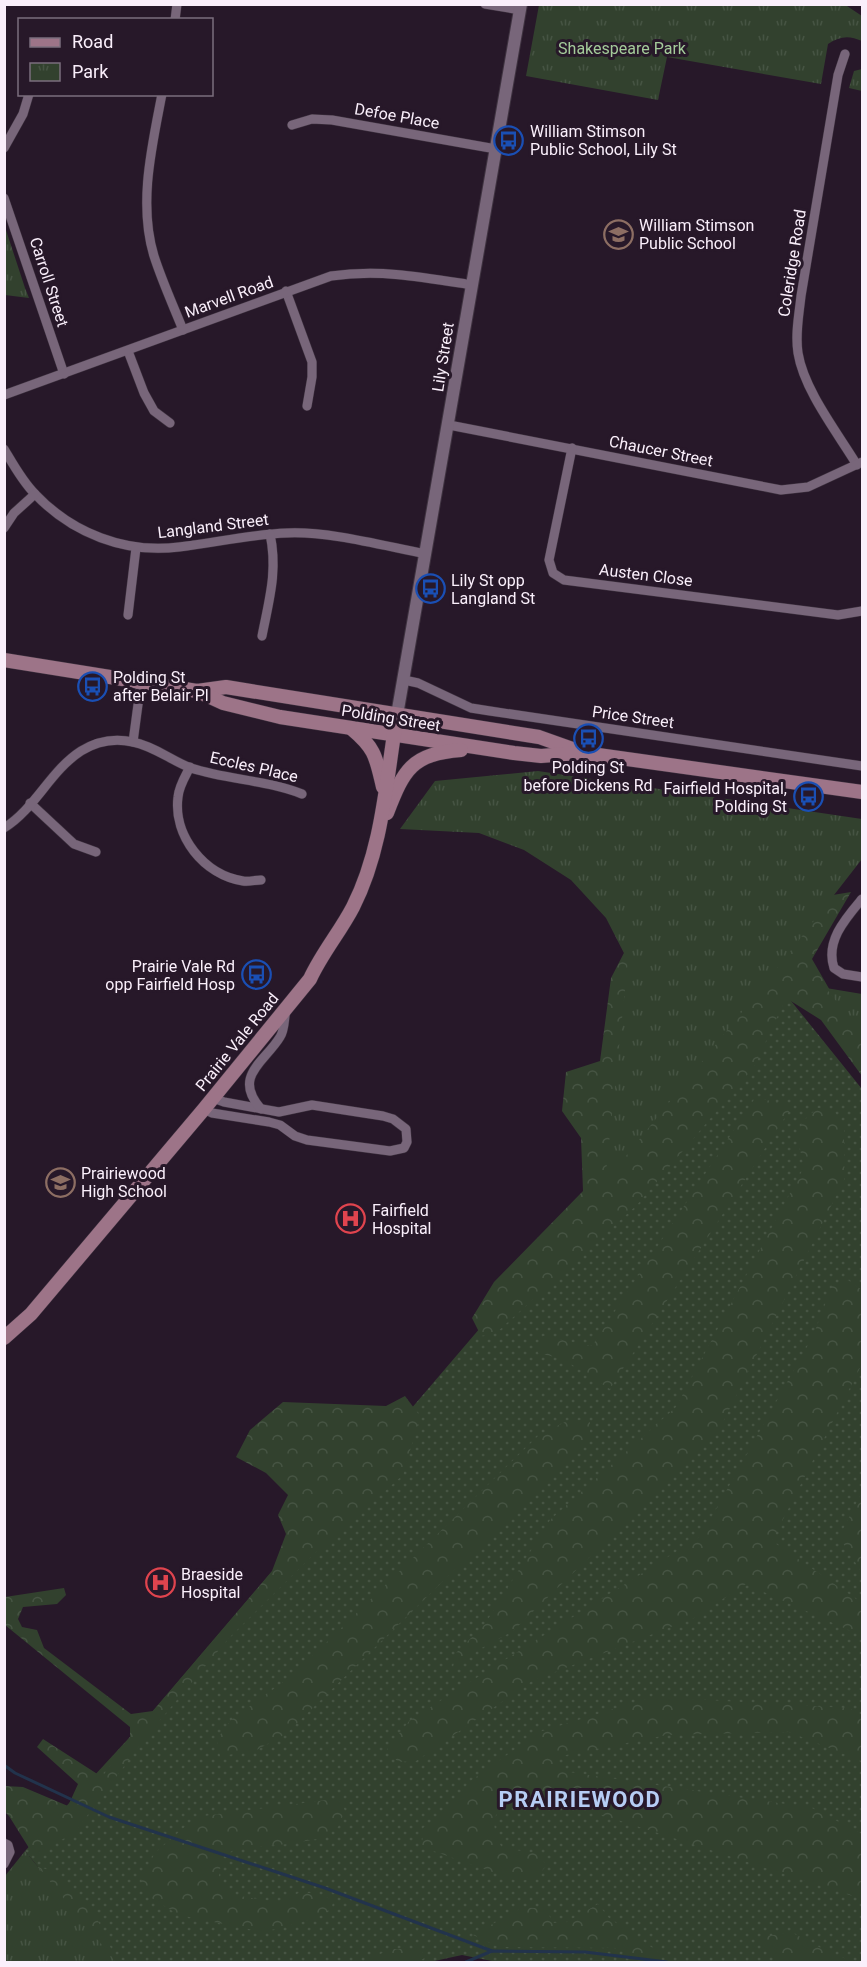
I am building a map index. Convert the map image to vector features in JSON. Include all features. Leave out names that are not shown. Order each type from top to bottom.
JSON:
[{"type":"main road","name":"Polding Street","points":[[4,660],[197,691],[223,703],[280,717],[541,756],[585,753]]},
{"type":"main road","name":"Polding Street","points":[[197,691],[226,687],[539,737],[585,753],[862,792]]},
{"type":"main road","name":"Prairie Vale Road","points":[[4,1338],[31,1314],[310,979],[319,960],[352,908],[367,872],[380,831],[397,715]]},
{"type":"main road","points":[[352,728],[367,741],[372,749],[385,795]]},
{"type":"main road","points":[[380,831],[407,772],[418,760],[441,752],[484,749]]},
{"type":"street","points":[[485,4],[521,8]]},
{"type":"street","name":"Lily Street","points":[[397,715],[521,8]]},
{"type":"street","name":"Coleridge Road","points":[[845,54],[838,75],[801,296],[798,351],[804,378],[860,464]]},
{"type":"street","points":[[4,148],[23,114],[28,96]]},
{"type":"street","points":[[162,96],[150,159],[147,208],[154,254],[183,330]]},
{"type":"street","name":"Defoe Place","points":[[292,125],[312,119],[332,120],[496,149]]},
{"type":"street","name":"Carroll Street","points":[[4,198],[64,374]]},
{"type":"street","name":"Marvell Road","points":[[4,395],[331,276],[361,272],[386,272],[472,285]]},
{"type":"street","points":[[286,291],[312,362],[307,406]]},
{"type":"street","points":[[128,351],[144,393],[154,411],[170,423]]},
{"type":"street","name":"Chaucer Street","points":[[449,424],[781,490],[808,487],[860,464]]},
{"type":"street","name":"Austen Close","points":[[572,448],[549,560],[553,573],[564,580],[838,615],[862,611]]},
{"type":"street","name":"Langland Street","points":[[4,449],[34,494],[69,522],[103,540],[136,548],[176,548],[288,532],[324,535],[426,554]]},
{"type":"street","points":[[4,528],[14,513],[34,494]]},
{"type":"street","points":[[262,636],[274,574],[275,554],[270,534]]},
{"type":"street","points":[[128,615],[136,548]]},
{"type":"street","name":"Price Street","points":[[404,680],[418,683],[471,708],[862,766]]},
{"type":"street","points":[[133,742],[141,682]]},
{"type":"street","name":"Eccles Place","points":[[4,828],[16,821],[59,770],[79,752],[95,743],[109,740],[133,742],[190,767],[235,780],[286,788],[302,794]]},
{"type":"street","points":[[190,767],[180,784],[177,799],[180,823],[187,842],[198,858],[212,869],[244,882],[261,880]]},
{"type":"street","points":[[30,803],[74,844],[96,852]]},
{"type":"street","points":[[862,899],[847,917],[832,948],[833,966],[839,972],[862,977]]},
{"type":"street","points":[[261,1109],[254,1099],[250,1077],[255,1066],[280,1038],[286,1007]]},
{"type":"street","points":[[224,1102],[286,1111],[312,1105],[383,1116],[393,1119],[406,1129],[407,1142],[404,1148],[390,1151],[315,1142],[300,1138],[280,1125],[213,1113],[208,1103],[224,1102]]},
{"type":"street","points":[[4,1843],[10,1852],[4,1864]]},
{"type":"green space","name":"Shakespeare Park","points":[[844,4],[862,16],[862,41],[845,37],[828,44],[821,84],[667,57],[658,100],[526,76],[539,5]]},
{"type":"green space","points":[[862,69],[862,91],[849,88],[854,71]]},
{"type":"green space","points":[[4,224],[25,288],[29,298],[5,295]]},
{"type":"green space","points":[[538,771],[862,819],[862,859],[605,1182],[628,961],[606,918],[571,880],[524,850],[479,833],[400,829],[435,781]]},
{"type":"green space","points":[[851,892],[812,959],[835,999],[862,1005],[862,1076],[821,1020],[786,998],[754,1067],[637,1205],[496,1333],[481,1336],[472,1318],[494,1282],[583,1191],[581,1138],[562,1111],[566,1072],[600,1061],[611,978],[627,947],[778,904]]},
{"type":"green space","points":[[771,976],[862,1089],[862,1962],[497,1962],[462,1955],[430,1962],[116,1962],[25,1851],[139,1727],[605,1182]]},
{"type":"green space","points":[[826,988],[862,994],[862,1035]]},
{"type":"green space","points":[[755,1098],[793,1105],[610,1389],[563,1359],[538,1353],[543,1336],[592,1346]]},
{"type":"green space","points":[[818,1108],[834,1111],[844,1126],[844,1180],[717,1434],[513,1631],[478,1650],[452,1672],[456,1653],[485,1624],[550,1520],[676,1407],[804,1167],[798,1134],[803,1122]]},
{"type":"green space","points":[[848,1280],[862,1290],[862,1364],[772,1541],[862,1603],[862,1636],[746,1584],[694,1618],[532,1681],[416,1761],[398,1762],[387,1749],[410,1720],[701,1536],[813,1336],[832,1286]]},
{"type":"green space","points":[[405,1396],[420,1416],[403,1475],[315,1553],[229,1638],[145,1738],[75,1832],[34,1856],[5,1812],[5,1786],[23,1787],[68,1806],[78,1784],[37,1747],[43,1739],[102,1777],[130,1738],[130,1727],[5,1625],[5,1597],[64,1588],[66,1595],[57,1604],[23,1607],[18,1619],[22,1627],[37,1630],[44,1648],[131,1714],[153,1711],[272,1571],[286,1534],[278,1515],[288,1495],[266,1473],[236,1457],[250,1430],[283,1402],[386,1406]]},
{"type":"green space","points":[[571,1419],[590,1422],[590,1438],[287,1733],[255,1751],[220,1756],[217,1739],[231,1720],[293,1675],[539,1435]]},
{"type":"green space","points":[[862,1492],[862,1573],[839,1537]]},
{"type":"green space","points":[[653,1697],[848,1708],[862,1715],[862,1761],[789,1732],[667,1735],[551,1758],[562,1771],[812,1808],[862,1834],[862,1899],[562,1802],[504,1801],[497,1813],[494,1824],[502,1848],[536,1853],[547,1865],[535,1879],[518,1881],[422,1847],[423,1828],[452,1806],[469,1782],[539,1732]]},
{"type":"green space","points":[[334,1799],[341,1802],[345,1811],[338,1827],[323,1838],[288,1844],[237,1848],[222,1857],[219,1876],[227,1891],[234,1895],[276,1902],[299,1893],[316,1893],[333,1900],[332,1908],[316,1918],[264,1932],[179,1915],[145,1894],[141,1885],[142,1876],[155,1853],[196,1817]]},
{"type":"green space","points":[[25,1851],[116,1962],[5,1962],[5,1876]]},
{"type":"green space","points":[[24,1863],[53,1871],[90,1904],[116,1959],[133,1962],[5,1962]]},
{"type":"green space","points":[[598,1904],[609,1918],[660,1953],[651,1962],[644,1962],[618,1948],[499,1947],[473,1935],[523,1907],[546,1909],[553,1923],[567,1922]]},
{"type":"green space","points":[[791,1932],[836,1956],[859,1962],[777,1962],[755,1938]]},
{"type":"green space","points":[[391,1949],[419,1949],[426,1957],[418,1962],[363,1962]]},
{"type":"waterway","points":[[4,1765],[15,1773],[109,1817],[325,1888],[492,1951]]},
{"type":"waterway","points":[[466,1962],[492,1951],[585,1952],[667,1962]]},
{"type":"place","name":"William Stimson Public School, Lily St","points":[[509,140]]},
{"type":"place","name":"William Stimson Public School","points":[[618,234]]},
{"type":"place","name":"Lily St opp Langland St","points":[[430,589]]},
{"type":"place","name":"Polding St after Belair Pl","points":[[92,686]]},
{"type":"place","name":"Polding St before Dickens Rd","points":[[588,739]]},
{"type":"place","name":"Fairfield Hospital, Polding St","points":[[808,797]]},
{"type":"place","name":"Prairie Vale Rd opp Fairfield Hosp","points":[[256,975]]},
{"type":"place","name":"Prairiewood High School","points":[[60,1182]]},
{"type":"place","name":"Fairfield Hospital","points":[[351,1219]]},
{"type":"place","name":"Braeside Hospital","points":[[160,1583]]},
{"type":"district","name":"PRAIRIEWOOD","points":[[580,1799]]}]
